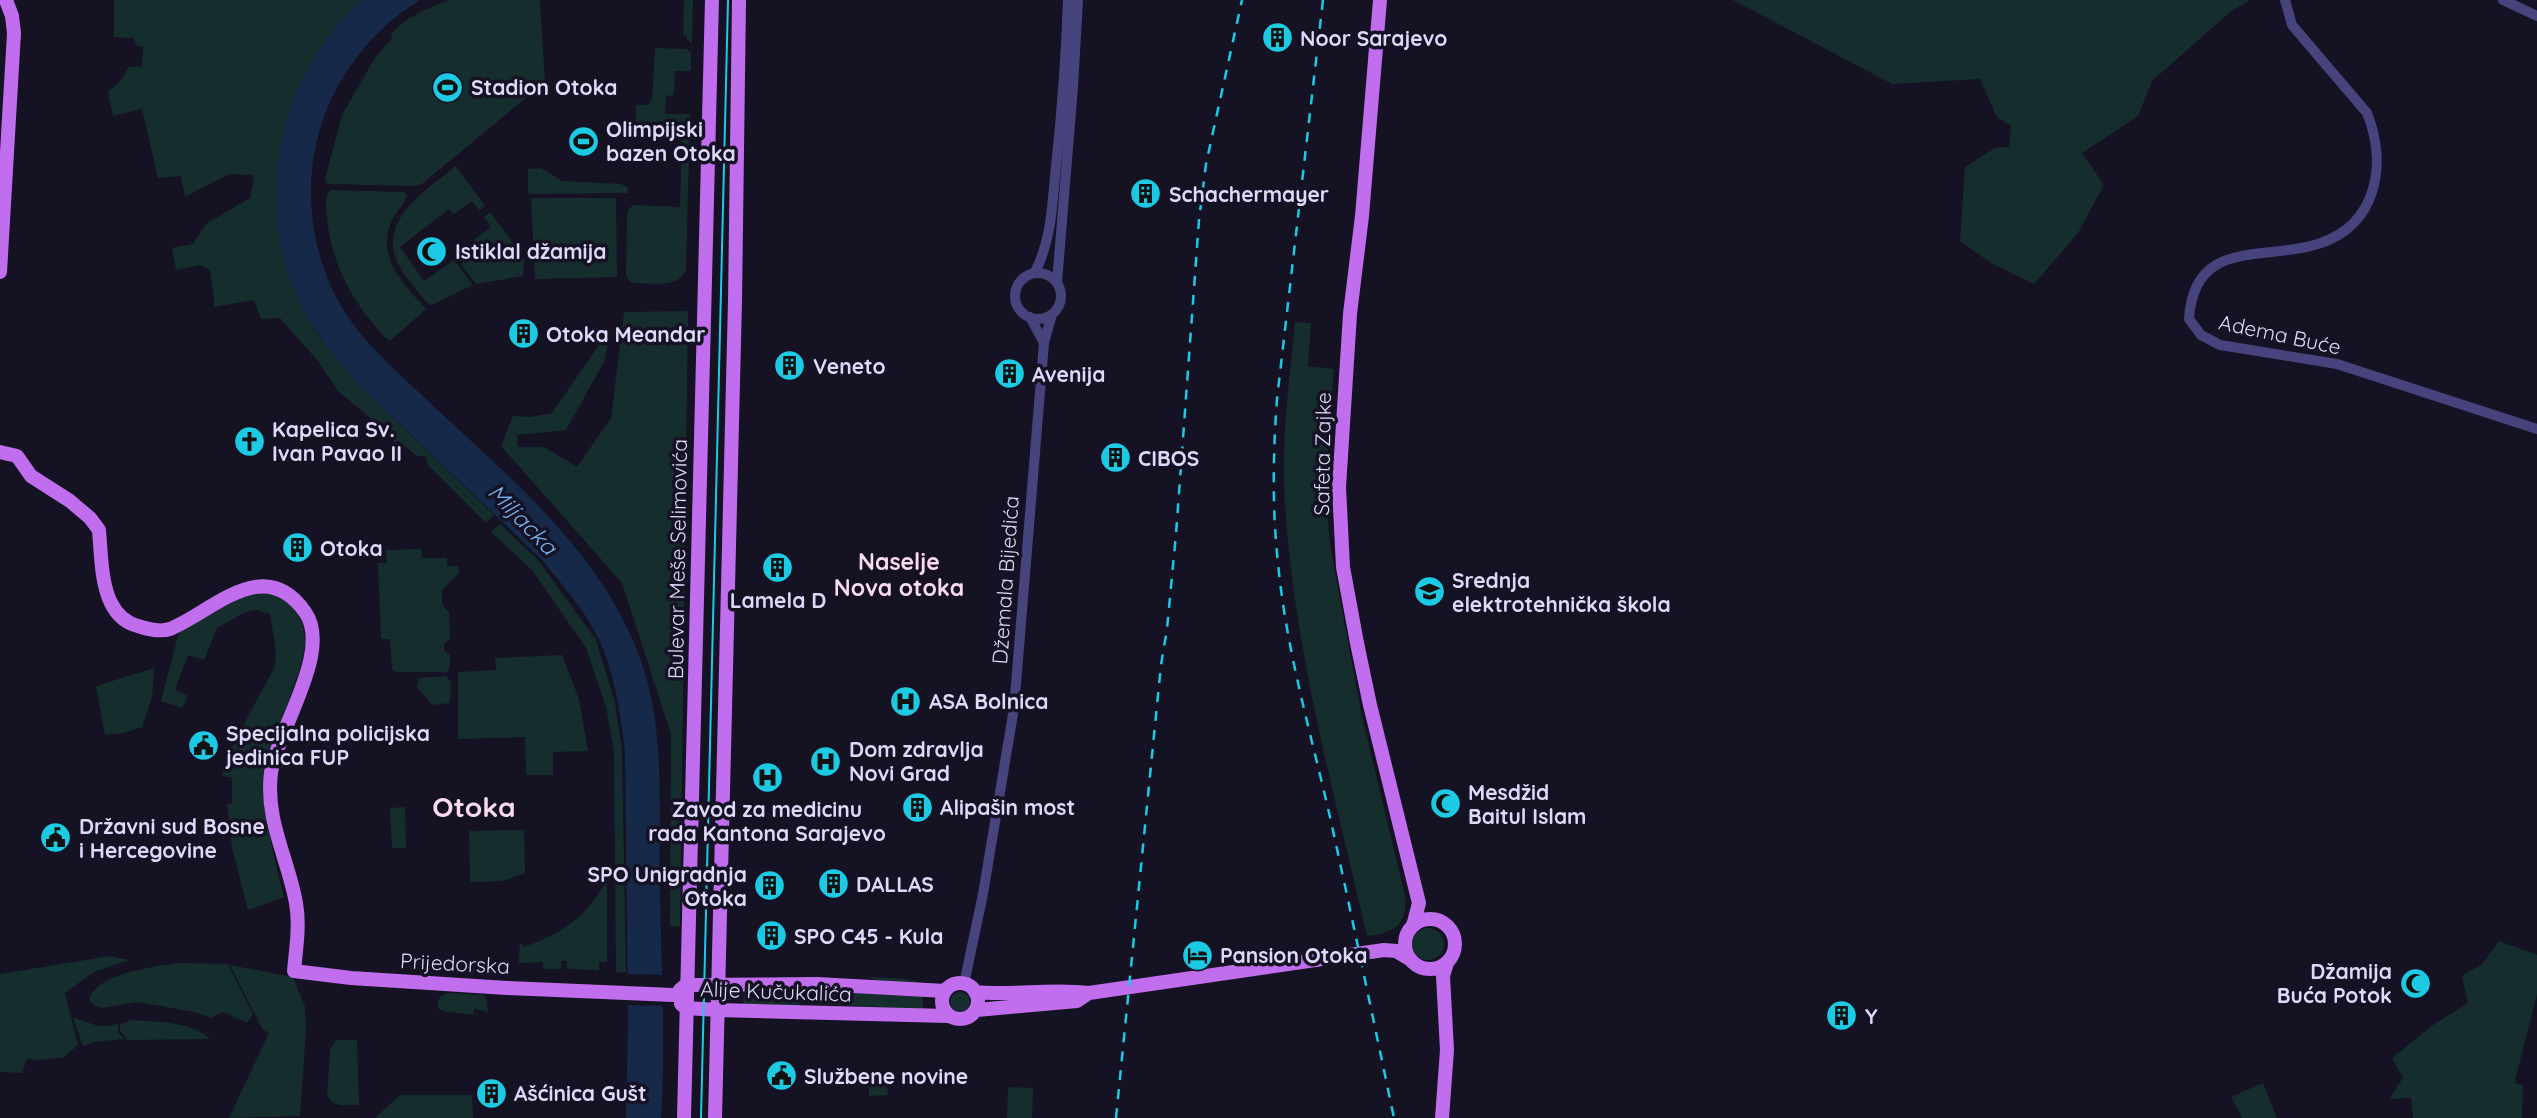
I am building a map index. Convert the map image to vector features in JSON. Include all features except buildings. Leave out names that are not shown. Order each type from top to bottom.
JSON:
[{"type":"main road","points":[[0,272],[14,33],[6,0]]},
{"type":"main road","name":"Bulevar Meše Selimovića","points":[[684,1118],[712,0]]},
{"type":"main road","points":[[715,1118],[735,300],[739,0]]},
{"type":"main road","name":"Safeta Zajke","points":[[1380,0],[1362,216],[1349,323],[1339,487],[1343,567],[1359,652],[1419,903],[1410,929]]},
{"type":"main road","name":"Prijedorska","points":[[0,452],[17,456],[32,476],[94,522],[99,530],[111,604],[128,623],[148,628],[170,629],[229,594],[258,587],[285,593],[306,613],[313,630],[312,655],[281,741],[272,771],[270,793],[272,816],[296,900],[299,920],[294,971],[351,978],[507,988],[670,995]]},
{"type":"main road","points":[[1419,903],[1436,920]]},
{"type":"main road","points":[[1384,950],[1395,944],[1410,929],[1428,919],[1444,923],[1454,936],[1454,950],[1447,962],[1443,984],[1447,1050],[1442,1118]]},
{"type":"main road","points":[[1410,929],[1405,947],[1411,960]]},
{"type":"main road","points":[[1089,993],[1077,1001],[977,1010],[963,1019],[948,1016],[942,1005],[945,991],[952,985],[995,994],[1073,990],[1089,993],[1384,950],[1396,951],[1425,968],[1443,984]]},
{"type":"main road","points":[[1425,968],[1440,967],[1447,962]]},
{"type":"main road","name":"Alije Kučukalića","points":[[945,991],[817,984],[686,985],[670,995],[686,1008],[948,1016]]},
{"type":"main road","points":[[970,988],[978,1003],[977,1010]]},
{"type":"street","points":[[1044,343],[1030,317],[1018,308],[1015,293],[1021,279],[1035,272],[1045,253],[1050,230],[1064,90],[1068,0]]},
{"type":"street","points":[[1030,317],[1043,318],[1052,314],[1061,299],[1057,282],[1078,0]]},
{"type":"street","name":"Adema Buće","points":[[2285,0],[2292,25],[2367,113],[2374,130],[2378,155],[2376,179],[2368,204],[2354,221],[2322,243],[2241,256],[2222,262],[2209,270],[2192,291],[2189,319],[2200,335],[2220,345],[2337,364],[2537,429]]},
{"type":"street","points":[[2503,0],[2537,16]]},
{"type":"street","points":[[1035,272],[1047,274],[1057,282]]},
{"type":"street","name":"Džemala Bijedića","points":[[970,988],[1014,708],[1044,343],[1052,314]]},
{"type":"green space","points":[[114,0],[362,0],[350,11],[315,57],[298,298],[317,333],[358,384],[494,515],[486,523],[428,465],[426,457],[415,455],[399,441],[395,442],[387,431],[373,435],[373,420],[338,391],[317,360],[280,318],[261,319],[254,300],[213,307],[210,270],[200,265],[176,270],[172,248],[193,244],[206,224],[250,198],[254,179],[251,175],[229,174],[185,197],[181,176],[158,178],[142,109],[113,116],[108,92],[121,80],[129,67],[142,66],[143,47],[137,46],[133,38],[114,37]]},
{"type":"green space","name":"Stadion Otoka","points":[[448,0],[540,0],[545,82],[422,184],[327,184],[325,179],[342,115],[376,56],[393,37],[391,33],[411,16],[412,18]]},
{"type":"green space","points":[[684,0],[693,0],[692,43],[683,35]]},
{"type":"green space","points":[[1733,0],[2250,0],[2230,12],[2152,81],[2138,116],[2082,153],[2104,185],[2078,233],[2034,284],[1991,263],[1960,241],[1965,167],[1995,148],[2009,147],[2011,126],[1997,117],[1980,79],[1892,84]]},
{"type":"green space","points":[[655,48],[686,49],[691,52],[691,71],[675,71],[674,95],[666,96],[665,114],[690,114],[686,270],[677,280],[657,284],[630,282],[626,276],[629,208],[635,205],[680,207],[682,138],[636,136],[636,105],[648,105],[652,100]]},
{"type":"green space","points":[[456,166],[485,206],[479,210],[472,201],[454,214],[449,209],[400,247],[424,281],[454,260],[473,285],[432,305],[427,303],[401,269],[394,252],[393,237],[406,209]]},
{"type":"green space","points":[[541,168],[562,181],[621,184],[627,187],[628,193],[528,194],[528,169]]},
{"type":"green space","points":[[331,190],[407,194],[391,222],[387,247],[395,270],[426,309],[390,341],[362,309],[341,272],[332,245],[327,216],[326,198]]},
{"type":"green space","points":[[531,198],[616,198],[617,277],[535,279]]},
{"type":"green space","points":[[490,212],[524,258],[523,276],[476,284],[461,264],[472,256],[469,251],[477,245],[474,240],[491,227],[484,217]]},
{"type":"green space","points":[[688,311],[680,927],[670,926],[671,734],[622,583],[501,446],[513,416],[530,417],[552,413],[612,326],[604,362],[566,430],[517,435],[518,447],[544,447],[577,467],[611,418],[624,312]]},
{"type":"green space","points":[[1295,322],[1311,323],[1308,366],[1334,369],[1325,492],[1330,545],[1361,712],[1405,895],[1404,913],[1398,925],[1385,932],[1367,936],[1315,713],[1288,544],[1284,446]]},
{"type":"green space","points":[[500,524],[539,561],[596,640],[615,703],[622,750],[626,973],[616,972],[614,751],[606,707],[586,648],[532,570],[491,532]]},
{"type":"green space","points":[[421,549],[422,558],[447,558],[447,566],[458,566],[459,573],[442,590],[442,605],[449,612],[450,639],[444,644],[444,651],[450,655],[447,672],[396,672],[392,669],[390,639],[381,639],[378,563],[387,563],[386,550]]},
{"type":"green space","points":[[265,593],[281,597],[293,607],[302,623],[306,641],[301,666],[266,765],[267,815],[284,897],[248,910],[232,848],[227,804],[232,803],[232,778],[222,776],[225,759],[274,668],[275,648],[270,614],[256,610],[245,612],[217,628],[204,660],[188,655],[175,690],[188,696],[182,708],[161,701],[179,632],[240,597]]},
{"type":"green space","points":[[562,655],[579,699],[588,751],[553,752],[553,775],[526,775],[525,737],[458,739],[458,672],[496,670],[495,658]]},
{"type":"green space","points":[[154,668],[152,697],[142,727],[105,735],[96,686]]},
{"type":"green space","points":[[446,676],[451,682],[450,703],[432,705],[417,687],[419,678]]},
{"type":"green space","points":[[405,807],[406,848],[392,848],[390,808]]},
{"type":"green space","points":[[524,830],[525,873],[504,881],[470,882],[469,831]]},
{"type":"green space","points":[[607,883],[607,962],[599,962],[599,970],[567,969],[567,961],[561,961],[561,969],[543,969],[543,962],[518,963],[522,943],[524,947],[568,925],[583,912]]},
{"type":"green space","points":[[1428,928],[1439,933],[1444,944],[1439,955],[1428,960],[1417,955],[1412,944],[1417,933]]},
{"type":"green space","points":[[2499,941],[2537,955],[2537,994],[2515,1080],[2516,1084],[2523,1085],[2522,1118],[2413,1118],[2411,1098],[2389,1099],[2403,1078],[2392,1058],[2433,1025],[2468,1003],[2462,976],[2482,964]]},
{"type":"green space","points":[[110,956],[129,960],[94,972],[65,993],[78,1045],[64,1057],[27,1059],[22,1073],[0,1072],[0,974]]},
{"type":"green space","points":[[177,963],[228,964],[253,1014],[247,1023],[223,1012],[211,1018],[195,1012],[138,1002],[101,1008],[93,1005],[89,999],[94,990],[114,977]]},
{"type":"green space","points":[[230,965],[293,977],[305,1007],[300,1116],[229,1118],[269,1033],[263,1030]]},
{"type":"green space","points":[[822,974],[905,979],[923,983],[881,982],[867,977]]},
{"type":"green space","points":[[819,992],[923,994],[923,1009],[818,1004]]},
{"type":"green space","points":[[960,992],[967,995],[970,1002],[967,1009],[960,1012],[953,1009],[950,1002],[953,995]]},
{"type":"green space","points":[[447,993],[484,995],[488,1013],[475,1008],[473,1015],[443,1011],[439,1009],[437,1002]]},
{"type":"green space","points":[[744,993],[794,994],[801,1002],[798,1006],[743,1006]]},
{"type":"green space","points":[[73,1018],[98,1026],[118,1024],[118,1032],[124,1039],[93,1042],[83,1046]]},
{"type":"green space","points":[[131,1020],[184,1026],[210,1039],[128,1040],[120,1031],[120,1025]]},
{"type":"green space","points":[[336,1040],[357,1040],[359,1105],[337,1104],[327,1095],[330,1050]]},
{"type":"green space","points":[[886,1070],[888,1095],[869,1096],[868,1071]]},
{"type":"green space","points":[[2263,1083],[2277,1118],[2242,1118],[2231,1097]]},
{"type":"green space","points":[[1008,1087],[1033,1088],[1032,1118],[1007,1118]]},
{"type":"green space","points":[[400,1095],[472,1095],[473,1118],[375,1118]]},
{"type":"water","name":"Miljacka","points":[[362,0],[420,0],[387,25],[358,55],[327,109],[320,129],[312,176],[313,224],[318,247],[334,293],[354,326],[393,368],[518,485],[576,548],[623,619],[640,658],[649,686],[658,744],[663,1034],[661,1118],[626,1118],[628,1024],[625,751],[616,692],[602,648],[578,605],[541,559],[358,384],[310,321],[287,272],[278,230],[276,188],[280,146],[292,105],[309,67],[333,31]]},
{"type":"pier","points":[[624,974],[665,975],[666,1006],[624,1005]]},
{"type":"tram line","points":[[701,1118],[728,0]]},
{"type":"railway","points":[[1116,1118],[1176,534],[1199,220],[1206,164],[1242,0]]},
{"type":"railway","points":[[1323,0],[1277,399],[1275,522],[1282,595],[1293,659],[1330,817],[1394,1118]]},
{"type":"place","name":"Noor Sarajevo","points":[[1277,38]]},
{"type":"place","name":"Stadion Otoka","points":[[448,87]]},
{"type":"place","name":"Olimpijski bazen Otoka","points":[[583,141]]},
{"type":"place","name":"Schachermayer","points":[[1146,194]]},
{"type":"place","name":"Istiklal džamija","points":[[432,251]]},
{"type":"place","name":"Otoka Meandar","points":[[523,334]]},
{"type":"place","name":"Veneto","points":[[790,366]]},
{"type":"place","name":"Avenija","points":[[1009,374]]},
{"type":"place","name":"Kapelica Sv. Ivan Pavao II","points":[[249,441]]},
{"type":"place","name":"CIBOS","points":[[1115,458]]},
{"type":"place","name":"Otoka","points":[[297,548]]},
{"type":"place","name":"Lamela D","points":[[778,568]]},
{"type":"place","name":"Srednja elektrotehnička škola","points":[[1429,592]]},
{"type":"place","name":"ASA Bolnica","points":[[906,701]]},
{"type":"place","name":"Specijalna policijska jedinica FUP","points":[[203,745]]},
{"type":"place","name":"Dom zdravlja Novi Grad","points":[[826,761]]},
{"type":"place","name":"Zavod za medicinu rada Kantona Sarajevo","points":[[767,777]]},
{"type":"place","name":"Mesdžid Baitul Islam","points":[[1445,804]]},
{"type":"place","name":"Alipašin most","points":[[917,807]]},
{"type":"place","name":"Državni sud Bosne i Hercegovine","points":[[56,838]]},
{"type":"place","name":"DALLAS","points":[[833,884]]},
{"type":"place","name":"SPO Unigradnja Otoka","points":[[770,886]]},
{"type":"place","name":"SPO C45 - Kula","points":[[771,936]]},
{"type":"place","name":"Pansion Otoka","points":[[1197,955]]},
{"type":"place","name":"Džamija Buća Potok","points":[[2415,983]]},
{"type":"place","name":"Y","points":[[1842,1016]]},
{"type":"place","name":"Službene novine","points":[[781,1076]]},
{"type":"place","name":"Ašćinica Gušt","points":[[491,1093]]},
{"type":"district","name":"Naselje Nova otoka","points":[[899,574]]},
{"type":"district","name":"Otoka","points":[[474,806]]}]
